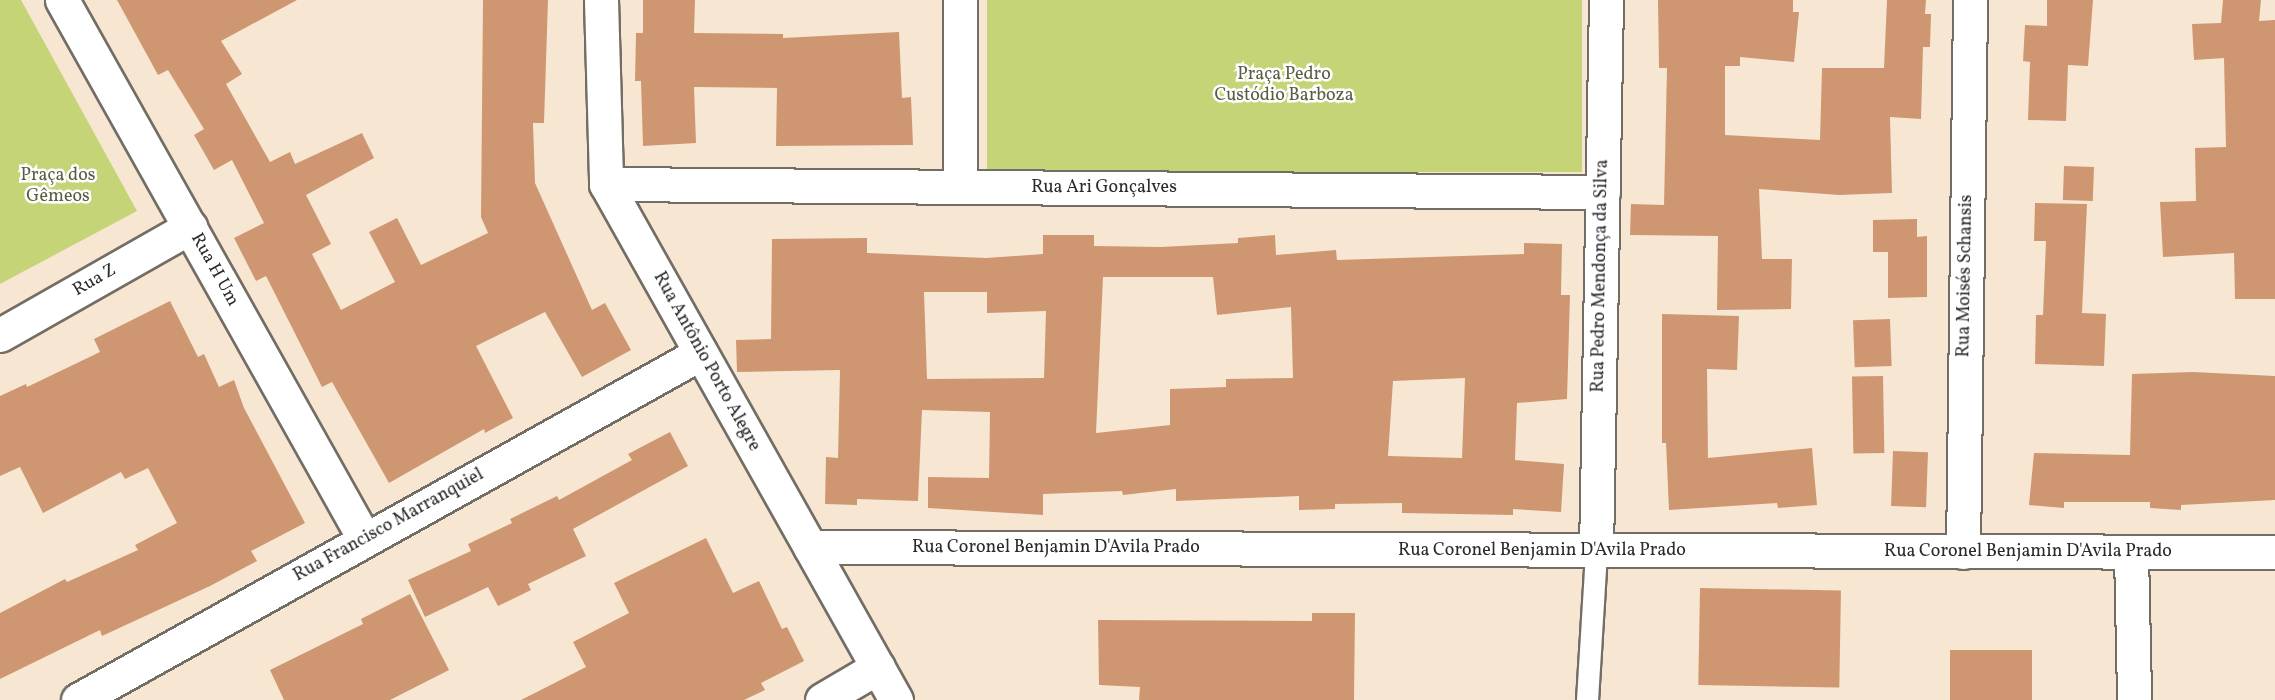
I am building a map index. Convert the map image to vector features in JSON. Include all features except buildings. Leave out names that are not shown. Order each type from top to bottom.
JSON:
[{"type":"street","name":"Rua H Um","points":[[62,0],[366,540]]},
{"type":"street","name":"Rua Antônio Porto Alegre","points":[[601,0],[606,184],[896,700]]},
{"type":"street","points":[[960,0],[960,187]]},
{"type":"street","name":"Rua Pedro Mendonça da Silva","points":[[1596,551],[1606,0]]},
{"type":"street","name":"Rua Moisés Schansis","points":[[1963,552],[1970,0]]},
{"type":"street","name":"Rua Ari Gonçalves","points":[[606,184],[1603,192]]},
{"type":"street","name":"Rua Z","points":[[0,335],[190,227]]},
{"type":"street","name":"Rua Francisco Marranquiel","points":[[78,700],[700,353]]},
{"type":"street","name":"Rua Coronel Benjamin D'Avila Prado","points":[[810,547],[2275,552]]},
{"type":"street","points":[[2131,552],[2134,700]]},
{"type":"street","points":[[822,700],[878,667]]},
{"type":"lane","points":[[1587,700],[1596,551]]},
{"type":"green space","name":"Praça dos Gêmeos","points":[[0,0],[21,0],[137,211],[0,284]]},
{"type":"green space","name":"Praça Pedro Custódio Barboza","points":[[987,0],[1582,0],[1582,172],[987,172]]}]
